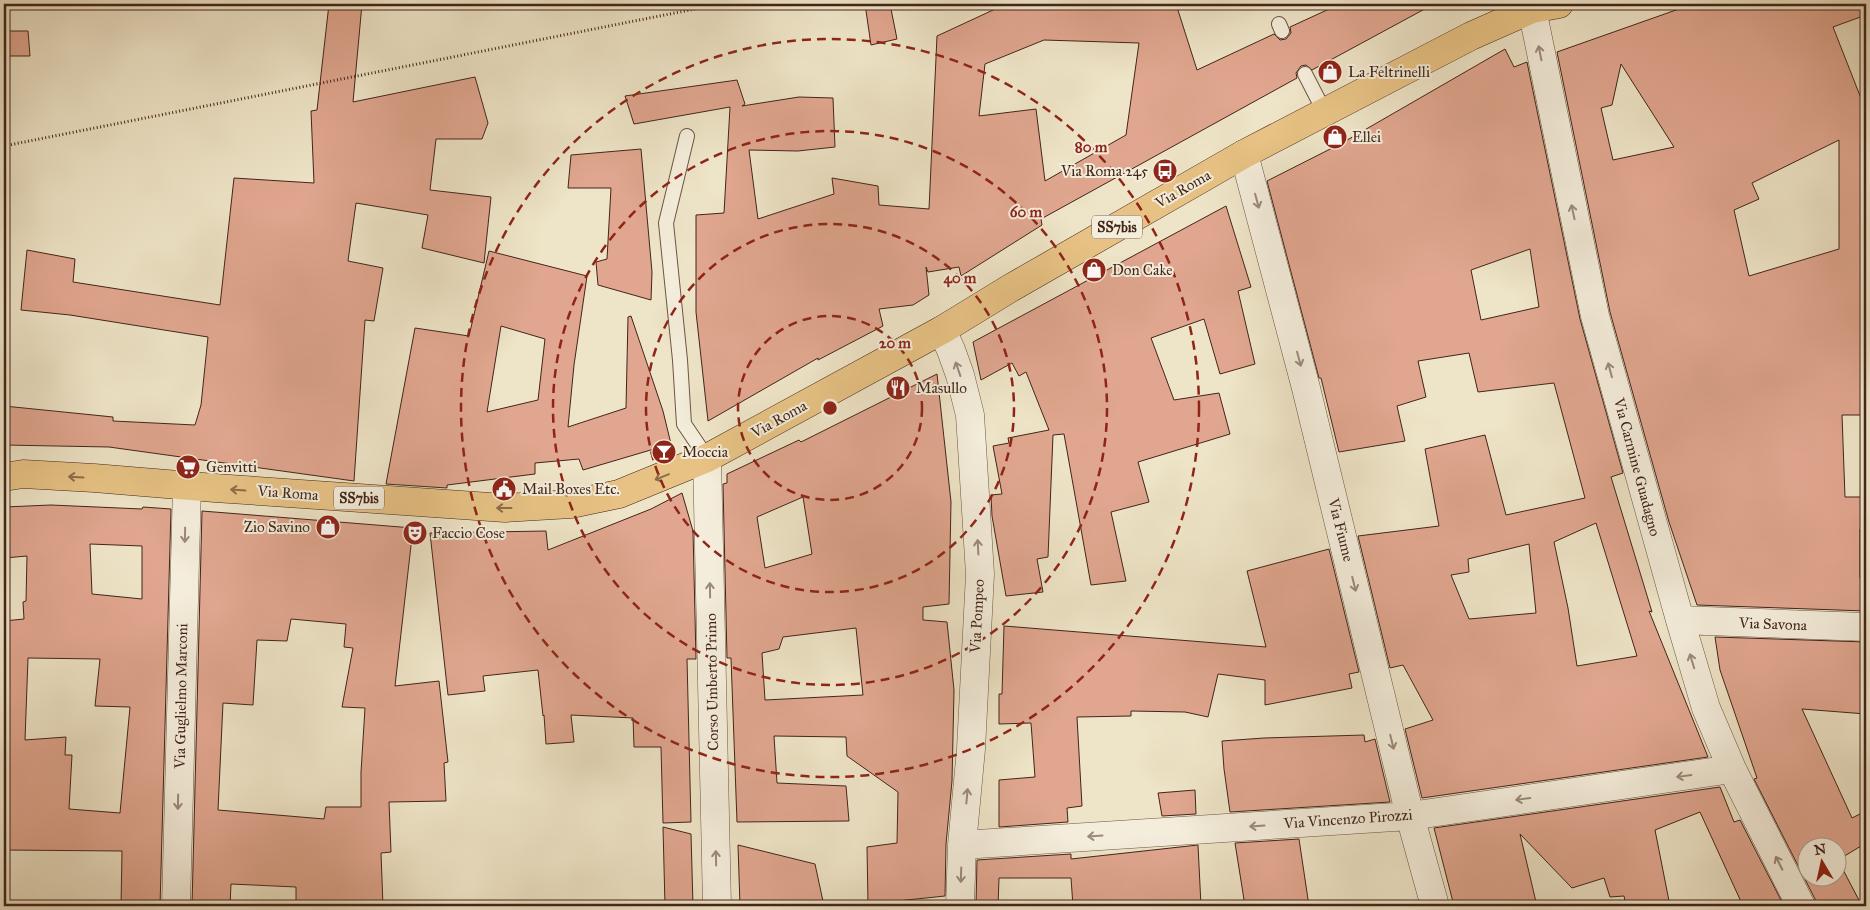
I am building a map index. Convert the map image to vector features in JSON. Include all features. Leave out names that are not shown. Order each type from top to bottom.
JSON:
[{"type":"main road","name":"Via Roma","points":[[4,477],[23,474],[94,478],[505,508],[571,504],[619,494],[708,458],[942,330],[1009,289],[1244,154],[1531,6],[1559,4]]},
{"type":"street","name":"Via Carmine Guadagno","points":[[1531,6],[1595,316],[1706,708],[1732,769],[1802,906]]},
{"type":"street","name":"Via Fiume","points":[[1244,154],[1306,388],[1410,816],[1435,906]]},
{"type":"street","name":"Via Pompeo","points":[[942,330],[960,375],[970,415],[980,574],[971,749],[962,845],[960,906]]},
{"type":"street","name":"Corso Umberto Primo","points":[[708,458],[717,906]]},
{"type":"street","name":"Via Guglielmo Marconi","points":[[176,906],[187,486]]},
{"type":"street","name":"Via Savona","points":[[1680,620],[1866,627]]},
{"type":"street","name":"Via Vincenzo Pirozzi","points":[[962,845],[1410,816],[1732,769]]},
{"type":"lane","points":[[1305,74],[1325,113]]},
{"type":"lane","points":[[687,136],[666,223],[680,360],[684,424],[708,458]]},
{"type":"path","points":[[4,146],[720,4]]},
{"type":"path","points":[[1235,4],[1240,4]]},
{"type":"building","points":[[329,4],[362,4],[353,102],[475,77],[488,123],[482,139],[436,139],[430,190],[491,197],[484,263],[422,248],[428,215],[356,203],[348,261],[383,268],[374,321],[365,320],[354,481],[109,447],[4,445],[4,406],[113,417],[113,421],[195,425],[201,405],[208,337],[70,315],[21,310],[27,250],[75,259],[73,282],[220,305],[234,178],[314,183],[311,111],[317,110]]},
{"type":"building","points":[[865,4],[890,4],[897,39],[871,45]]},
{"type":"building","points":[[1006,4],[1176,4],[1197,70],[1274,34],[1280,40],[1286,39],[1291,33],[1290,27],[1340,4],[1434,4],[1312,70],[1306,65],[1301,66],[1296,73],[1297,78],[1041,219],[1042,225],[961,276],[959,267],[928,272],[926,267],[929,295],[913,305],[879,309],[883,326],[818,360],[818,358],[708,421],[696,312],[696,215],[724,213],[730,107],[634,124],[625,96],[737,80],[745,104],[742,106],[799,97],[833,98],[835,147],[798,151],[749,150],[758,219],[834,194],[832,178],[878,186],[879,205],[929,209],[937,36]],"holes":[[[1044,40],[1139,43],[1126,135],[1045,181],[1036,109],[979,116],[985,64]]]},
{"type":"building","points":[[1693,4],[1866,4],[1866,15],[1833,27],[1866,111],[1866,415],[1842,415],[1845,497],[1866,497],[1866,529],[1860,529],[1860,578],[1866,578],[1866,611],[1697,605],[1669,522],[1610,312],[1557,52]],"holes":[[[1621,64],[1674,147],[1613,160],[1601,108],[1612,105]],[[1839,140],[1839,249],[1749,276],[1734,210],[1759,199],[1752,183]]]},
{"type":"building","points":[[4,31],[28,31],[30,56],[4,56]]},
{"type":"building","points":[[1505,49],[1514,67],[1527,62],[1580,319],[1623,473],[1611,477],[1652,612],[1649,611],[1708,757],[1422,798],[1405,729],[1433,720],[1403,665],[1390,668],[1358,536],[1439,526],[1425,449],[1485,435],[1506,515],[1585,498],[1554,383],[1478,392],[1469,353],[1418,361],[1426,397],[1397,406],[1405,441],[1339,452],[1321,378],[1319,378],[1267,181],[1342,143]],"holes":[[[1530,249],[1539,307],[1481,320],[1471,270]],[[1596,523],[1637,656],[1577,666],[1568,608],[1554,542]],[[1529,544],[1536,613],[1469,619],[1451,575],[1469,572],[1468,559]]]},
{"type":"building","points":[[641,149],[652,272],[651,300],[598,285],[596,262],[607,259],[611,188],[568,188],[571,155]]},
{"type":"building","points":[[1226,206],[1251,287],[1238,291],[1255,364],[1220,374],[1204,319],[1151,338],[1174,400],[1219,393],[1230,434],[1138,462],[1149,502],[1111,512],[1126,581],[1091,585],[1064,434],[1053,435],[1048,557],[1037,559],[1043,592],[1006,596],[992,516],[991,495],[1002,494],[993,446],[1009,443],[1008,438],[1049,430],[1026,372],[1019,376],[1012,363],[981,380],[973,342]]},
{"type":"building","points":[[489,251],[587,276],[574,365],[568,427],[626,408],[628,317],[631,316],[663,411],[671,444],[583,470],[579,459],[535,463],[535,474],[447,485],[447,488],[386,484],[415,328],[469,336]],"holes":[[[501,326],[545,339],[538,400],[487,412]]]},
{"type":"building","points":[[937,374],[951,502],[949,604],[923,607],[923,620],[947,622],[954,690],[952,781],[946,844],[945,896],[868,904],[867,847],[897,843],[898,792],[847,756],[846,737],[774,736],[777,783],[846,786],[849,821],[737,822],[731,658],[727,658],[723,484],[727,483],[727,474],[799,440],[801,442]],"holes":[[[803,497],[812,554],[765,568],[757,517]],[[856,628],[863,695],[765,700],[762,653],[779,649],[783,637]]]},
{"type":"building","points":[[682,493],[693,531],[696,659],[687,659],[691,822],[663,823],[661,747],[634,747],[633,718],[571,715],[574,742],[546,744],[538,670],[483,676],[485,691],[448,695],[430,533],[546,531],[548,550],[651,509]]},
{"type":"building","points":[[51,505],[171,509],[160,906],[121,906],[122,851],[4,850],[4,621],[24,619],[23,602],[26,601],[27,556],[4,558],[4,507]],"holes":[[[90,544],[142,546],[142,599],[92,594]],[[28,658],[100,659],[95,706],[130,707],[120,813],[69,809],[72,755],[65,755],[66,737],[25,740]]]},
{"type":"building","points":[[202,511],[413,528],[395,686],[439,681],[448,762],[444,763],[446,801],[389,802],[391,852],[381,853],[383,906],[296,906],[296,887],[231,884],[230,906],[192,906]],"holes":[[[291,619],[346,624],[344,647],[353,648],[342,707],[365,708],[361,807],[326,807],[324,819],[218,810],[223,703],[253,705],[257,640],[287,641]]]},
{"type":"building","points":[[1329,549],[1359,672],[1349,674],[1352,688],[1265,705],[1265,680],[1218,674],[1208,717],[1185,712],[1131,711],[1131,716],[1077,717],[1082,806],[1067,808],[1068,822],[999,827],[999,780],[1035,777],[1031,723],[999,724],[999,694],[1002,694],[1004,626],[1266,647],[1247,571]]},
{"type":"building","points":[[1715,637],[1866,642],[1866,714],[1802,709],[1852,818],[1866,811],[1866,843],[1848,854],[1848,838],[1798,838],[1798,866],[1754,779],[1757,778],[1720,670]]},
{"type":"building","points":[[1364,735],[1365,742],[1375,739],[1390,802],[1230,812],[1222,741]]},
{"type":"building","points":[[1720,787],[1734,822],[1740,820],[1784,906],[1743,906],[1700,812],[1655,830],[1670,906],[1626,906],[1624,896],[1610,897],[1604,878],[1572,888],[1520,834],[1536,902],[1515,906],[1454,906],[1434,828]]},
{"type":"building","points":[[1195,790],[1196,814],[1162,816],[1158,793]]},
{"type":"building","points":[[663,827],[691,834],[693,906],[665,906]]},
{"type":"building","points":[[1299,839],[1309,906],[1245,906],[1235,843]]},
{"type":"building","points":[[738,845],[815,864],[824,906],[740,906]]},
{"type":"building","points":[[1198,845],[1201,906],[1073,906],[1071,878],[999,878],[998,906],[976,906],[977,860],[1071,854],[1071,859]]},
{"type":"building","points":[[1848,879],[1862,906],[1817,906],[1809,888],[1848,888]]},
{"type":"place","name":"La Feltrinelli","points":[[1330,72]]},
{"type":"place","name":"Ellei","points":[[1335,137]]},
{"type":"place","name":"Via Roma 245","points":[[1165,171]]},
{"type":"place","name":"Don Cake","points":[[1094,270]]},
{"type":"place","name":"Masullo","points":[[898,388]]},
{"type":"place","name":"Moccia","points":[[664,452]]},
{"type":"place","name":"Genvitti","points":[[188,467]]},
{"type":"place","name":"Mail Boxes Etc.","points":[[504,489]]},
{"type":"place","name":"Zio Savino","points":[[328,527]]},
{"type":"place","name":"Faccio Cose","points":[[415,533]]}]
